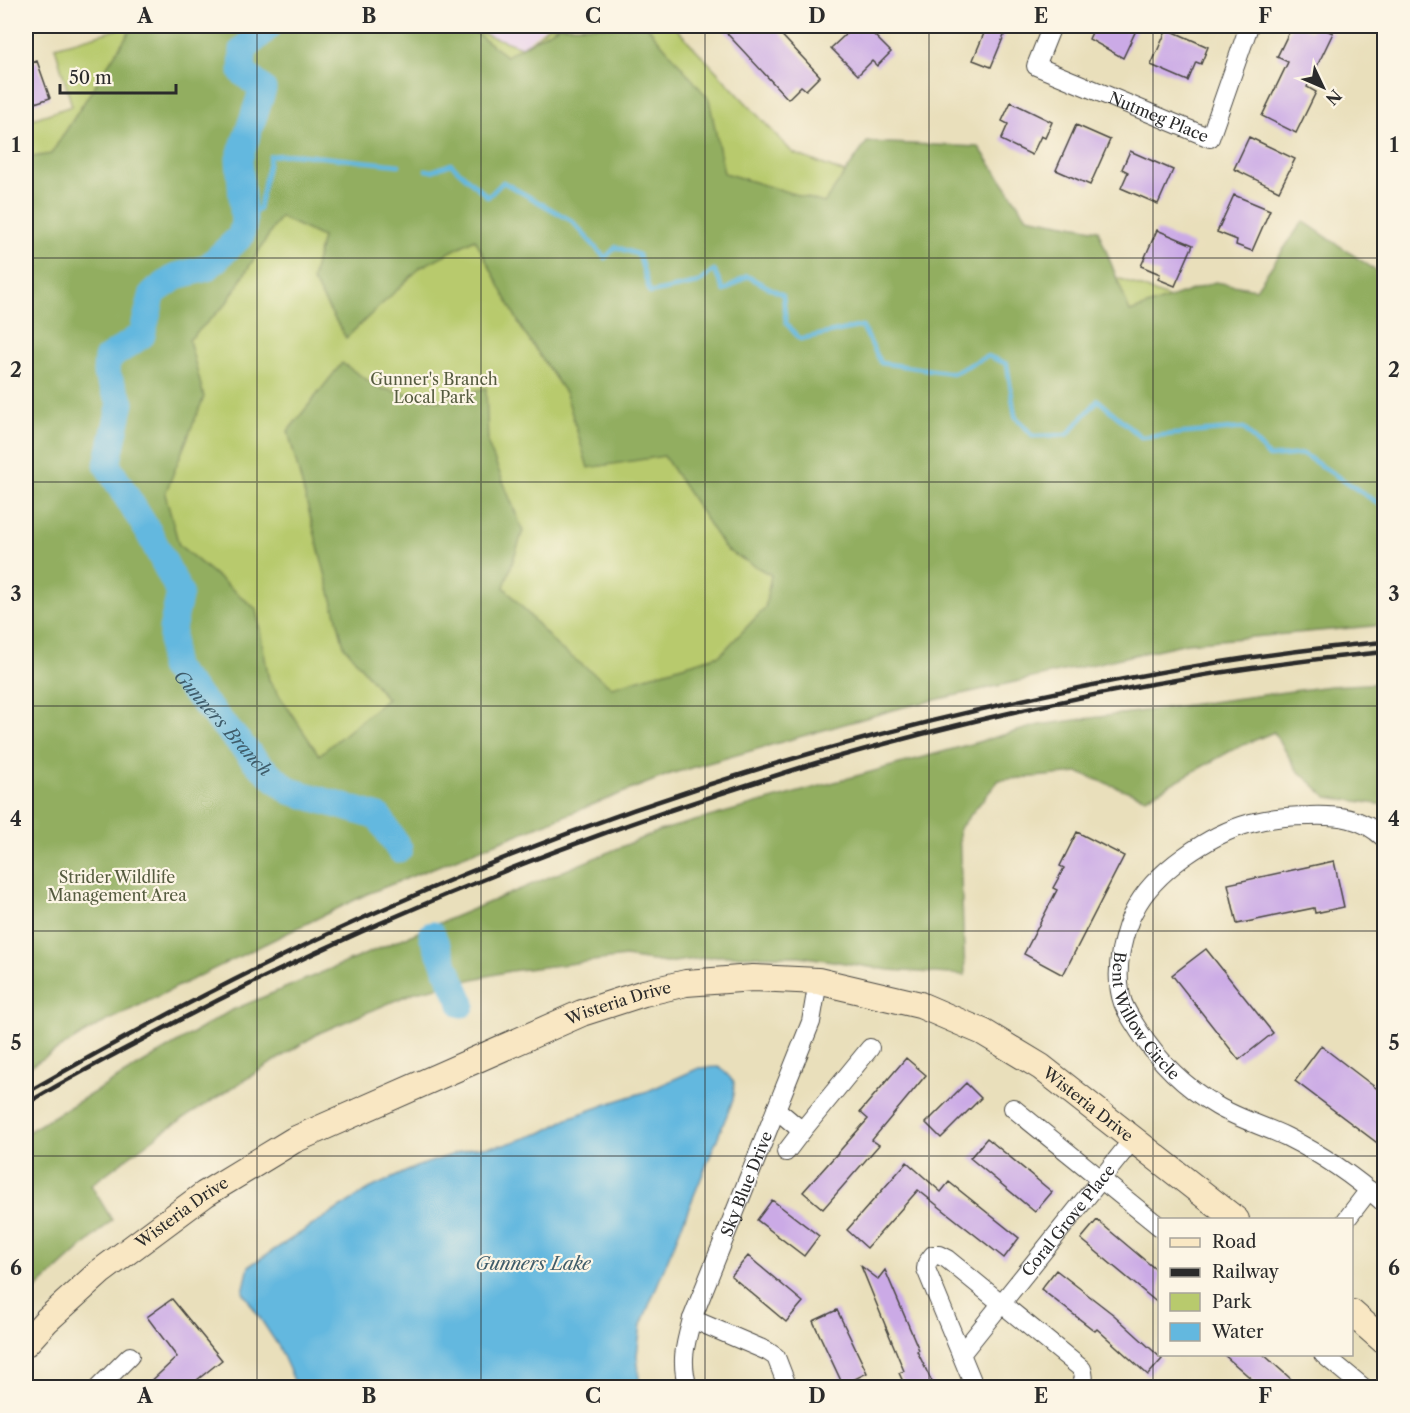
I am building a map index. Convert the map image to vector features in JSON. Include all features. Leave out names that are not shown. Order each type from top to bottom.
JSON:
[{"type":"street","name":"Nutmeg Place","points":[[1052,26],[1036,66],[1210,138],[1249,26]]},
{"type":"street","name":"Bent Willow Circle","points":[[1384,838],[1358,820],[1337,815],[1276,818],[1231,830],[1179,860],[1148,890],[1134,909],[1126,929],[1119,961],[1119,989],[1124,1005],[1140,1033],[1161,1060],[1192,1089],[1217,1106],[1286,1137],[1328,1161],[1358,1180],[1384,1203]]},
{"type":"street","name":"Wisteria Drive","points":[[26,1343],[47,1320],[100,1272],[205,1194],[294,1140],[582,1013],[644,993],[686,983],[753,978],[818,981],[920,1005],[983,1032],[1041,1067],[1234,1218]]},
{"type":"street","name":"Sky Blue Drive","points":[[688,1388],[683,1350],[811,1022],[818,981]]},
{"type":"street","points":[[786,1152],[870,1048]]},
{"type":"street","points":[[1012,1108],[1158,1225]]},
{"type":"street","points":[[776,1109],[802,1131]]},
{"type":"street","name":"Coral Grove Place","points":[[961,1354],[1134,1138]]},
{"type":"street","points":[[1348,1218],[1369,1190]]},
{"type":"street","points":[[975,1388],[926,1269],[933,1255],[939,1255],[1002,1302],[1082,1369],[1084,1381],[1078,1388]]},
{"type":"street","points":[[1353,1314],[1384,1341]]},
{"type":"street","points":[[693,1320],[767,1351],[776,1357],[788,1388]]},
{"type":"street","points":[[98,1388],[130,1356]]},
{"type":"street","points":[[1325,1356],[1364,1388]]},
{"type":"shaded area","points":[[463,26],[546,26],[522,47]]},
{"type":"green space","name":"Gunner's Branch Local Park","points":[[118,26],[462,26],[524,48],[549,26],[674,26],[793,153],[1248,328],[932,609],[26,1059],[26,121],[72,106],[55,47],[119,29]]},
{"type":"green space","name":"Gunner's Branch Local Park","points":[[133,26],[467,26],[506,56],[559,26],[647,26],[709,99],[724,173],[824,203],[867,142],[979,147],[1027,217],[1098,230],[1130,312],[1215,282],[1256,289],[1303,221],[1384,276],[1384,625],[1187,643],[904,707],[670,774],[367,894],[95,1027],[26,1069],[26,158],[51,154]],"holes":[[[280,217],[322,237],[312,280],[346,338],[421,267],[475,239],[523,331],[566,394],[588,468],[664,456],[726,550],[771,575],[765,608],[720,655],[612,687],[557,646],[504,587],[523,531],[488,444],[486,388],[440,401],[379,388],[342,363],[288,431],[344,646],[387,699],[319,755],[269,680],[256,609],[179,545],[165,494],[204,397],[189,340],[226,304]]]},
{"type":"green space","points":[[1384,683],[1384,805],[1327,797],[1297,770],[1274,732],[1234,749],[1146,798],[1079,773],[999,780],[959,829],[965,975],[889,970],[800,956],[718,956],[666,963],[625,957],[510,971],[415,992],[319,1033],[162,1132],[91,1185],[112,1220],[26,1298],[26,1133],[230,1011],[659,831],[1039,725],[1330,686]]},
{"type":"water","name":"Gunners Lake","points":[[720,1067],[734,1082],[733,1100],[641,1325],[637,1355],[640,1387],[297,1387],[279,1347],[243,1292],[249,1266],[369,1189],[416,1167],[471,1148],[504,1145],[541,1133],[571,1117],[648,1091],[699,1068]]},
{"type":"building","points":[[720,26],[773,26],[820,76],[806,90],[801,86],[788,99]]},
{"type":"building","points":[[838,26],[865,26],[891,52],[877,66],[872,61],[858,75],[831,48],[846,34]]},
{"type":"building","points":[[987,26],[1008,26],[991,67],[973,60]]},
{"type":"building","points":[[1095,26],[1138,26],[1123,58],[1089,39]]},
{"type":"building","points":[[1292,26],[1300,26],[1311,31],[1314,26],[1317,26],[1333,33],[1307,87],[1316,92],[1296,133],[1262,116],[1288,62],[1277,57]]},
{"type":"building","points":[[1167,29],[1208,47],[1201,64],[1196,62],[1188,81],[1151,65]]},
{"type":"building","points":[[37,61],[50,98],[26,106],[26,65]]},
{"type":"building","points":[[1011,102],[1052,122],[1045,138],[1041,136],[1032,155],[1001,140],[1008,124],[1002,121]]},
{"type":"building","points":[[1076,125],[1110,140],[1090,185],[1056,170]]},
{"type":"building","points":[[1249,137],[1295,159],[1279,191],[1234,169]]},
{"type":"building","points":[[1130,151],[1173,170],[1158,204],[1121,188],[1128,172],[1122,169]]},
{"type":"building","points":[[1234,195],[1270,210],[1252,251],[1236,245],[1237,240],[1217,232]]},
{"type":"building","points":[[1157,230],[1193,245],[1175,286],[1158,279],[1160,274],[1141,266]]},
{"type":"building","points":[[1077,832],[1124,856],[1063,975],[1024,954],[1057,890],[1053,888],[1064,868],[1060,866]]},
{"type":"building","points":[[1334,861],[1344,907],[1315,913],[1314,908],[1237,924],[1228,884]]},
{"type":"building","points":[[1206,949],[1273,1033],[1239,1060],[1172,975]]},
{"type":"building","points":[[1321,1046],[1384,1094],[1384,1148],[1295,1081]]},
{"type":"building","points":[[906,1058],[926,1075],[872,1140],[879,1145],[823,1209],[803,1192],[868,1119],[860,1112]]},
{"type":"building","points":[[966,1083],[981,1098],[941,1138],[926,1123]]},
{"type":"building","points":[[987,1138],[1052,1192],[1035,1212],[970,1158]]},
{"type":"building","points":[[907,1162],[941,1192],[949,1182],[1019,1238],[1004,1258],[918,1190],[867,1248],[847,1230]]},
{"type":"building","points":[[772,1200],[819,1236],[804,1256],[757,1220]]},
{"type":"building","points":[[1097,1220],[1158,1271],[1158,1303],[1081,1239]]},
{"type":"building","points":[[748,1256],[803,1302],[786,1322],[731,1276]]},
{"type":"building","points":[[861,1266],[878,1279],[885,1270],[919,1350],[917,1351],[935,1388],[906,1388],[899,1373],[904,1371]]},
{"type":"building","points":[[1056,1270],[1114,1315],[1162,1359],[1148,1375],[1097,1329],[1095,1331],[1041,1289]]},
{"type":"building","points":[[172,1299],[222,1360],[187,1388],[144,1388],[177,1357],[147,1317]]},
{"type":"building","points":[[837,1310],[867,1373],[843,1385],[813,1321]]},
{"type":"building","points":[[1225,1356],[1265,1356],[1301,1388],[1262,1388]]},
{"type":"waterway","name":"Gunners Branch","points":[[269,26],[243,50],[242,72],[263,89],[239,159],[244,222],[241,236],[207,268],[177,276],[153,293],[142,335],[107,359],[106,373],[121,403],[107,465],[148,531],[180,593],[172,629],[172,667],[259,765],[290,791],[379,817],[399,849]]},
{"type":"waterway","points":[[244,222],[259,209],[270,156],[293,154],[399,165]]},
{"type":"waterway","points":[[426,170],[432,171],[451,164],[488,197],[503,182],[572,221],[605,258],[616,247],[639,255],[650,293],[698,283],[714,270],[724,291],[747,276],[783,295],[786,323],[800,339],[862,326],[881,363],[953,373],[988,356],[1007,364],[1015,416],[1033,436],[1067,435],[1098,400],[1141,437],[1244,428],[1269,457],[1303,454],[1384,507]]},
{"type":"waterway","name":"Gunners Branch","points":[[432,935],[462,1004]]},
{"type":"railway","points":[[26,1093],[216,989],[363,918],[483,866],[626,812],[698,788],[844,744],[1040,696],[1236,659],[1384,642]]},
{"type":"railway","points":[[26,1104],[98,1063],[238,990],[373,926],[509,869],[719,794],[892,742],[1101,693],[1242,669],[1384,652]]},
{"type":"park label","name":"Strider Wildlife Management Area","points":[[117,886]]}]
